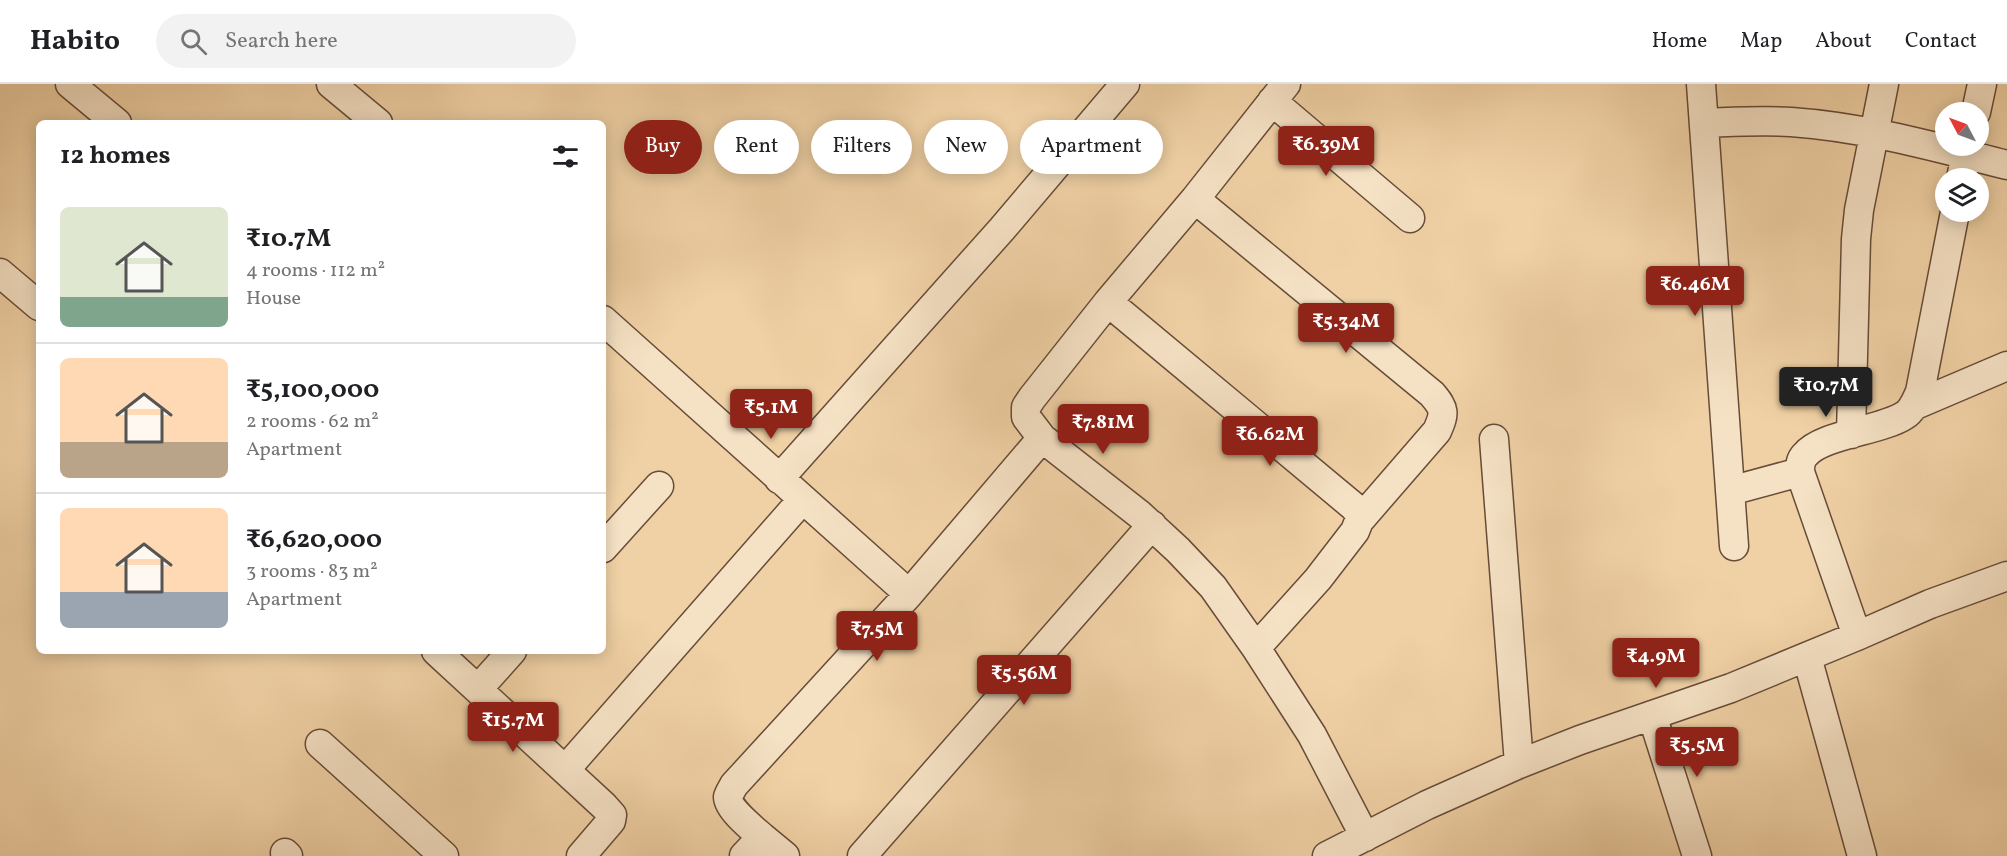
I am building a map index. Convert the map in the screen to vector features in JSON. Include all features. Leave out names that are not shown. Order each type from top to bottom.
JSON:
[{"type":"street","points":[[70,84],[113,120]]},
{"type":"street","points":[[331,84],[374,120]]},
{"type":"street","points":[[779,479],[1002,229],[1125,84]]},
{"type":"street","points":[[1701,84],[1734,546]]},
{"type":"street","points":[[1851,434],[1856,239],[1859,210],[1884,84]]},
{"type":"street","points":[[1978,102],[1982,84]]},
{"type":"street","points":[[1365,837],[1312,735],[1256,648],[1213,587],[1152,525],[1042,438],[1026,417],[1026,407],[1108,302],[1195,199],[1279,93],[1410,218]]},
{"type":"street","points":[[1704,123],[1790,122],[1874,133],[1965,160],[2007,165]]},
{"type":"street","points":[[1195,199],[1432,394],[1441,405],[1443,417],[1437,432],[1359,521],[1355,531],[1318,579],[1256,648]]},
{"type":"street","points":[[1857,636],[1800,472],[1800,463],[1805,454],[1818,445],[1893,420],[1905,415],[1913,406],[1920,392],[1953,222]]},
{"type":"street","points":[[0,273],[36,303]]},
{"type":"street","points":[[1108,302],[1353,506],[1359,513],[1359,521]]},
{"type":"street","points":[[606,324],[909,594]]},
{"type":"street","points":[[1913,406],[2007,366]]},
{"type":"street","points":[[785,856],[753,847],[729,802],[728,795],[734,785],[909,594],[1042,438]]},
{"type":"street","points":[[1494,438],[1519,764]]},
{"type":"street","points":[[1730,491],[1800,472]]},
{"type":"street","points":[[606,545],[659,486]]},
{"type":"street","points":[[565,770],[802,500]]},
{"type":"street","points":[[862,856],[1152,525]]},
{"type":"street","points":[[1327,856],[1427,805],[1519,764],[1731,688],[1930,604],[2007,576]]},
{"type":"street","points":[[439,654],[612,815],[610,821],[581,856]]},
{"type":"street","points":[[478,689],[509,654]]},
{"type":"street","points":[[1807,657],[1862,856]]},
{"type":"street","points":[[1652,715],[1697,856]]},
{"type":"street","points":[[320,744],[444,856]]}]
